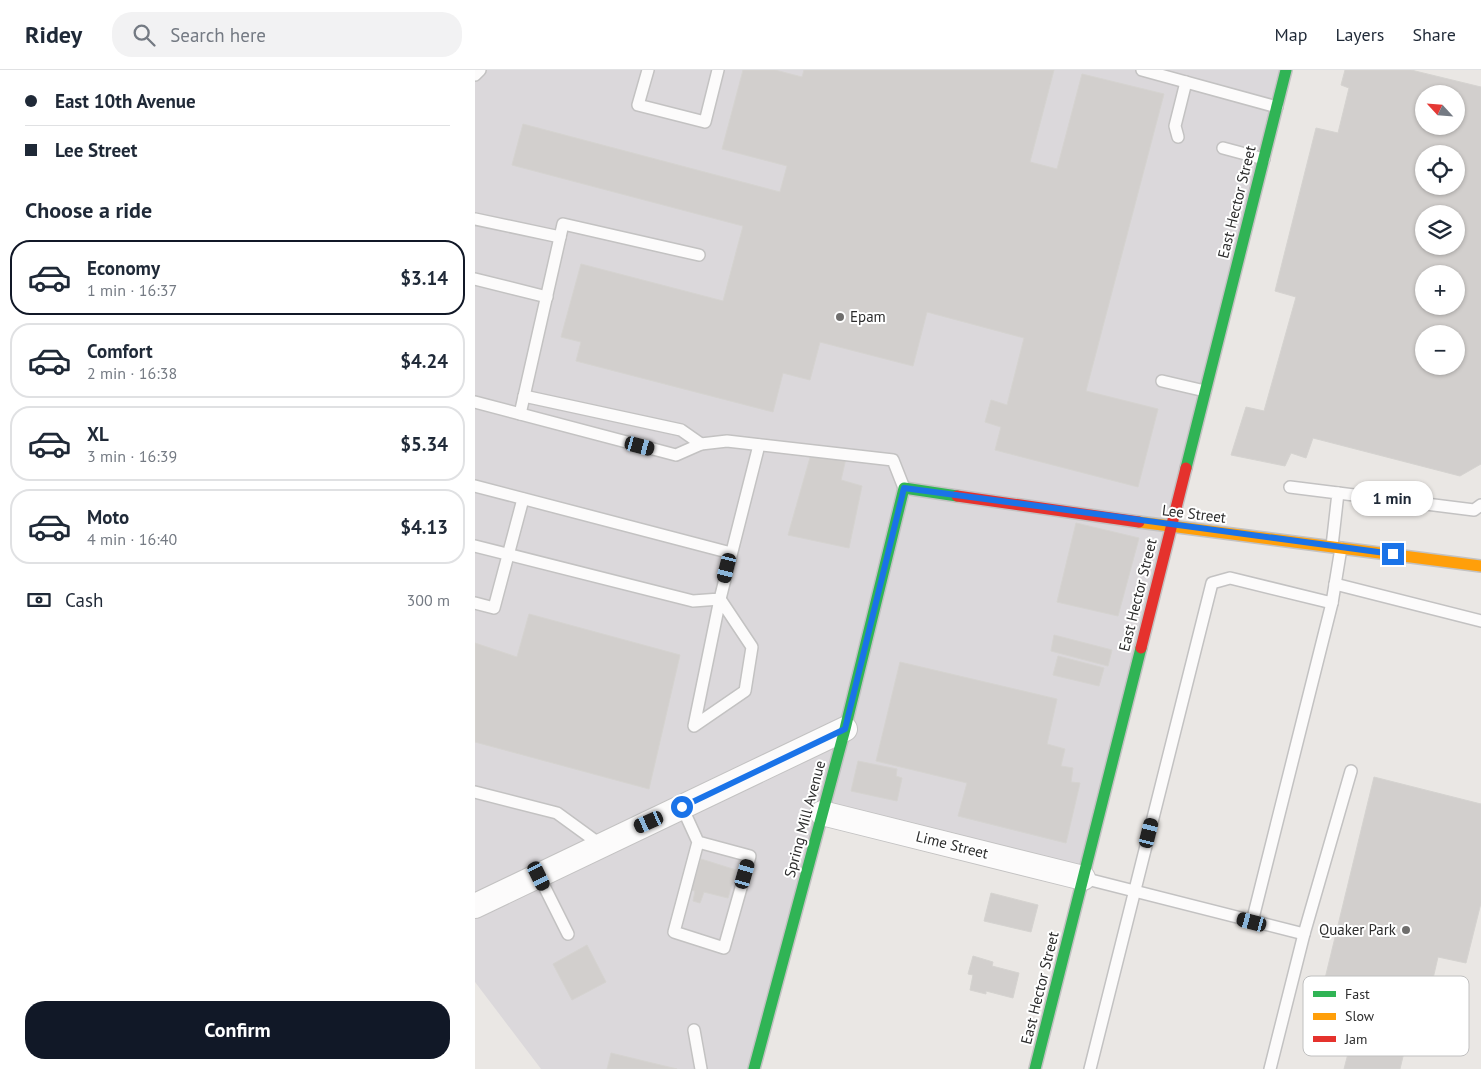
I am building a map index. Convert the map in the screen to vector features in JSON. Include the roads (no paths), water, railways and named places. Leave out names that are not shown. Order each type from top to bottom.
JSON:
[{"type":"street","name":"East Hector Street","points":[[1035,1069],[1286,70]]},
{"type":"street","name":"Lee Street","points":[[904,488],[1171,526],[1481,566]]},
{"type":"street","name":"Spring Mill Avenue","points":[[754,1069],[845,729],[904,488]]},
{"type":"street","points":[[475,906],[601,844],[845,729]]},
{"type":"street","name":"Lime Street","points":[[822,813],[1083,878]]},
{"type":"lane","points":[[475,71],[479,70]]},
{"type":"lane","points":[[475,76],[479,70]]},
{"type":"lane","points":[[648,70],[638,105],[705,122],[718,70]]},
{"type":"lane","points":[[1141,70],[1277,107]]},
{"type":"lane","points":[[1178,137],[1175,126],[1186,82]]},
{"type":"lane","points":[[1223,148],[1264,159]]},
{"type":"lane","points":[[475,218],[560,237]]},
{"type":"lane","points":[[521,414],[563,224],[699,255]]},
{"type":"lane","points":[[475,279],[547,297]]},
{"type":"lane","points":[[1162,381],[1205,391]]},
{"type":"lane","points":[[524,396],[681,430],[701,444]]},
{"type":"lane","points":[[475,402],[676,455],[701,444],[727,441],[893,460],[904,488]]},
{"type":"lane","points":[[720,599],[752,647],[745,691],[694,726],[720,599],[759,444]]},
{"type":"lane","points":[[475,486],[731,553]]},
{"type":"lane","points":[[1290,487],[1474,510],[1481,505]]},
{"type":"lane","points":[[1252,922],[1332,603],[1335,584],[1338,493]]},
{"type":"lane","points":[[475,603],[495,608],[523,499]]},
{"type":"lane","points":[[475,546],[693,601],[720,599]]},
{"type":"lane","points":[[1090,1069],[1212,583],[1230,578],[1332,603]]},
{"type":"lane","points":[[1335,584],[1481,621]]},
{"type":"lane","points":[[1270,1069],[1304,934],[1351,771]]},
{"type":"lane","points":[[475,792],[557,813],[601,844]]},
{"type":"lane","points":[[682,807],[698,842],[674,932],[724,948],[750,856],[698,842]]},
{"type":"lane","points":[[539,876],[568,934]]},
{"type":"lane","points":[[1083,878],[1304,934]]},
{"type":"lane","points":[[694,1030],[701,1069]]},
{"type":"place","name":"Epam","points":[[840,317]]},
{"type":"place","name":"Quaker Park","points":[[1406,930]]}]
